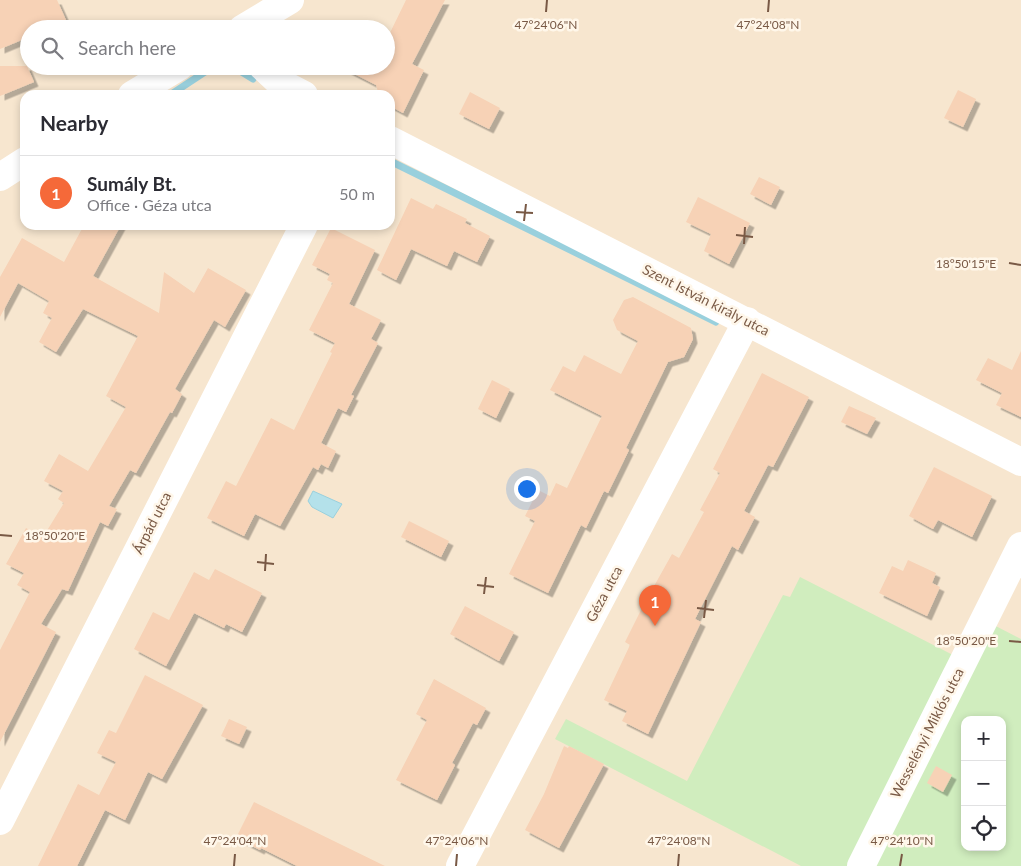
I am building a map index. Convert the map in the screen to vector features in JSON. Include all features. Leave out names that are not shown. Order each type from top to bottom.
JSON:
[{"type":"street","points":[[257,20],[290,0]]},
{"type":"street","points":[[140,90],[165,75]]},
{"type":"street","points":[[272,75],[279,82],[294,90]]},
{"type":"street","name":"Szent István király utca","points":[[395,143],[1021,462]]},
{"type":"street","points":[[0,177],[20,164]]},
{"type":"street","name":"Árpád utca","points":[[0,821],[301,230]]},
{"type":"street","name":"Géza utca","points":[[460,866],[747,321]]},
{"type":"street","name":"Wesselényi Miklós utca","points":[[861,866],[1021,546]]},
{"type":"shaded area","points":[[0,0],[1021,0],[1021,866],[0,866]]},
{"type":"green space","points":[[800,577],[953,655],[859,866],[801,866],[555,739],[566,719],[687,781],[783,595],[790,597]]},
{"type":"green space","points":[[984,620],[1021,639],[1021,866],[861,866]]},
{"type":"water","points":[[313,491],[342,504],[333,518],[312,507],[308,501]]},
{"type":"building","points":[[0,0],[57,0],[66,20],[20,20],[20,41],[0,49]]},
{"type":"building","points":[[406,0],[445,0],[412,64],[424,70],[403,113],[395,109],[395,90],[378,90],[376,85],[357,75],[395,75],[395,23]]},
{"type":"building","points":[[0,66],[20,66],[20,75],[31,75],[34,82],[0,96]]},
{"type":"building","points":[[958,90],[976,99],[963,127],[944,118]]},
{"type":"building","points":[[470,92],[500,108],[489,129],[459,114]]},
{"type":"building","points":[[759,177],[780,187],[771,205],[750,194]]},
{"type":"building","points":[[698,197],[750,223],[729,264],[704,251],[711,234],[686,222]]},
{"type":"building","points":[[411,198],[433,209],[436,204],[467,219],[465,223],[490,236],[477,262],[454,251],[447,266],[411,249],[396,280],[377,270]]},
{"type":"building","points":[[81,230],[118,230],[93,276],[159,313],[164,272],[194,293],[208,268],[246,290],[225,327],[214,320],[175,389],[182,394],[172,413],[170,412],[136,473],[130,470],[109,506],[117,509],[108,526],[100,522],[68,591],[62,589],[41,624],[56,632],[0,742],[0,650],[30,592],[17,585],[24,573],[6,564],[26,528],[43,537],[64,503],[58,499],[63,491],[44,481],[59,454],[88,471],[126,407],[106,396],[138,336],[83,309],[56,352],[39,342],[52,318],[43,313],[49,301],[18,283],[0,317],[0,277],[22,238],[64,262]]},
{"type":"building","points":[[330,230],[335,230],[375,250],[349,304],[381,320],[371,339],[378,343],[351,395],[354,396],[346,412],[338,408],[321,443],[336,451],[328,468],[321,464],[318,470],[313,467],[280,526],[255,514],[244,536],[207,518],[226,481],[236,486],[271,418],[294,430],[332,353],[330,352],[335,343],[309,330],[333,283],[327,280],[330,274],[312,265]]},
{"type":"building","points":[[633,297],[691,328],[693,339],[684,357],[668,362],[626,448],[629,450],[608,493],[604,491],[586,528],[581,525],[548,593],[509,574],[535,521],[525,516],[538,490],[550,496],[556,483],[567,488],[602,416],[550,390],[563,366],[575,372],[584,355],[621,374],[638,341],[617,330],[613,320],[624,300]]},
{"type":"building","points":[[1021,351],[1021,417],[996,405],[1002,393],[976,380],[988,358],[1012,370]]},
{"type":"building","points":[[762,373],[809,397],[773,467],[768,465],[744,511],[755,517],[738,550],[732,546],[695,619],[701,622],[648,734],[622,721],[627,711],[604,700],[630,645],[625,642],[644,604],[672,554],[679,558],[704,512],[700,510],[720,473],[713,469]]},
{"type":"building","points":[[492,380],[510,389],[496,418],[478,409]]},
{"type":"building","points":[[849,406],[876,418],[867,434],[841,422]]},
{"type":"building","points":[[934,467],[992,496],[972,537],[938,520],[933,529],[909,516]]},
{"type":"building","points":[[409,521],[449,541],[441,557],[401,537]]},
{"type":"building","points":[[908,560],[936,573],[932,583],[940,587],[927,616],[879,593],[892,566],[903,571]]},
{"type":"building","points":[[215,569],[262,593],[242,632],[226,624],[224,628],[194,613],[166,666],[134,649],[153,612],[169,620],[194,572],[209,580]]},
{"type":"building","points":[[465,606],[514,632],[499,661],[450,634]]},
{"type":"building","points":[[145,675],[203,705],[162,779],[148,772],[125,820],[105,810],[77,866],[38,866],[78,784],[99,795],[116,762],[97,753],[109,730],[116,733]]},
{"type":"building","points":[[434,679],[486,708],[477,725],[473,723],[452,763],[455,765],[437,800],[396,780],[427,720],[416,714]]},
{"type":"building","points":[[229,719],[247,727],[239,744],[221,736]]},
{"type":"building","points":[[564,746],[568,748],[569,746],[604,764],[559,848],[525,830],[544,794]]},
{"type":"building","points":[[936,766],[952,775],[943,792],[927,783]]},
{"type":"building","points":[[254,802],[385,866],[297,866],[261,848],[260,850],[236,838]]},
{"type":"waterway","points":[[178,90],[200,75]]},
{"type":"waterway","points":[[247,75],[253,79]]},
{"type":"waterway","points":[[395,163],[716,322]]},
{"type":"place","name":"Sumály Bt.","points":[[655,626]]}]
